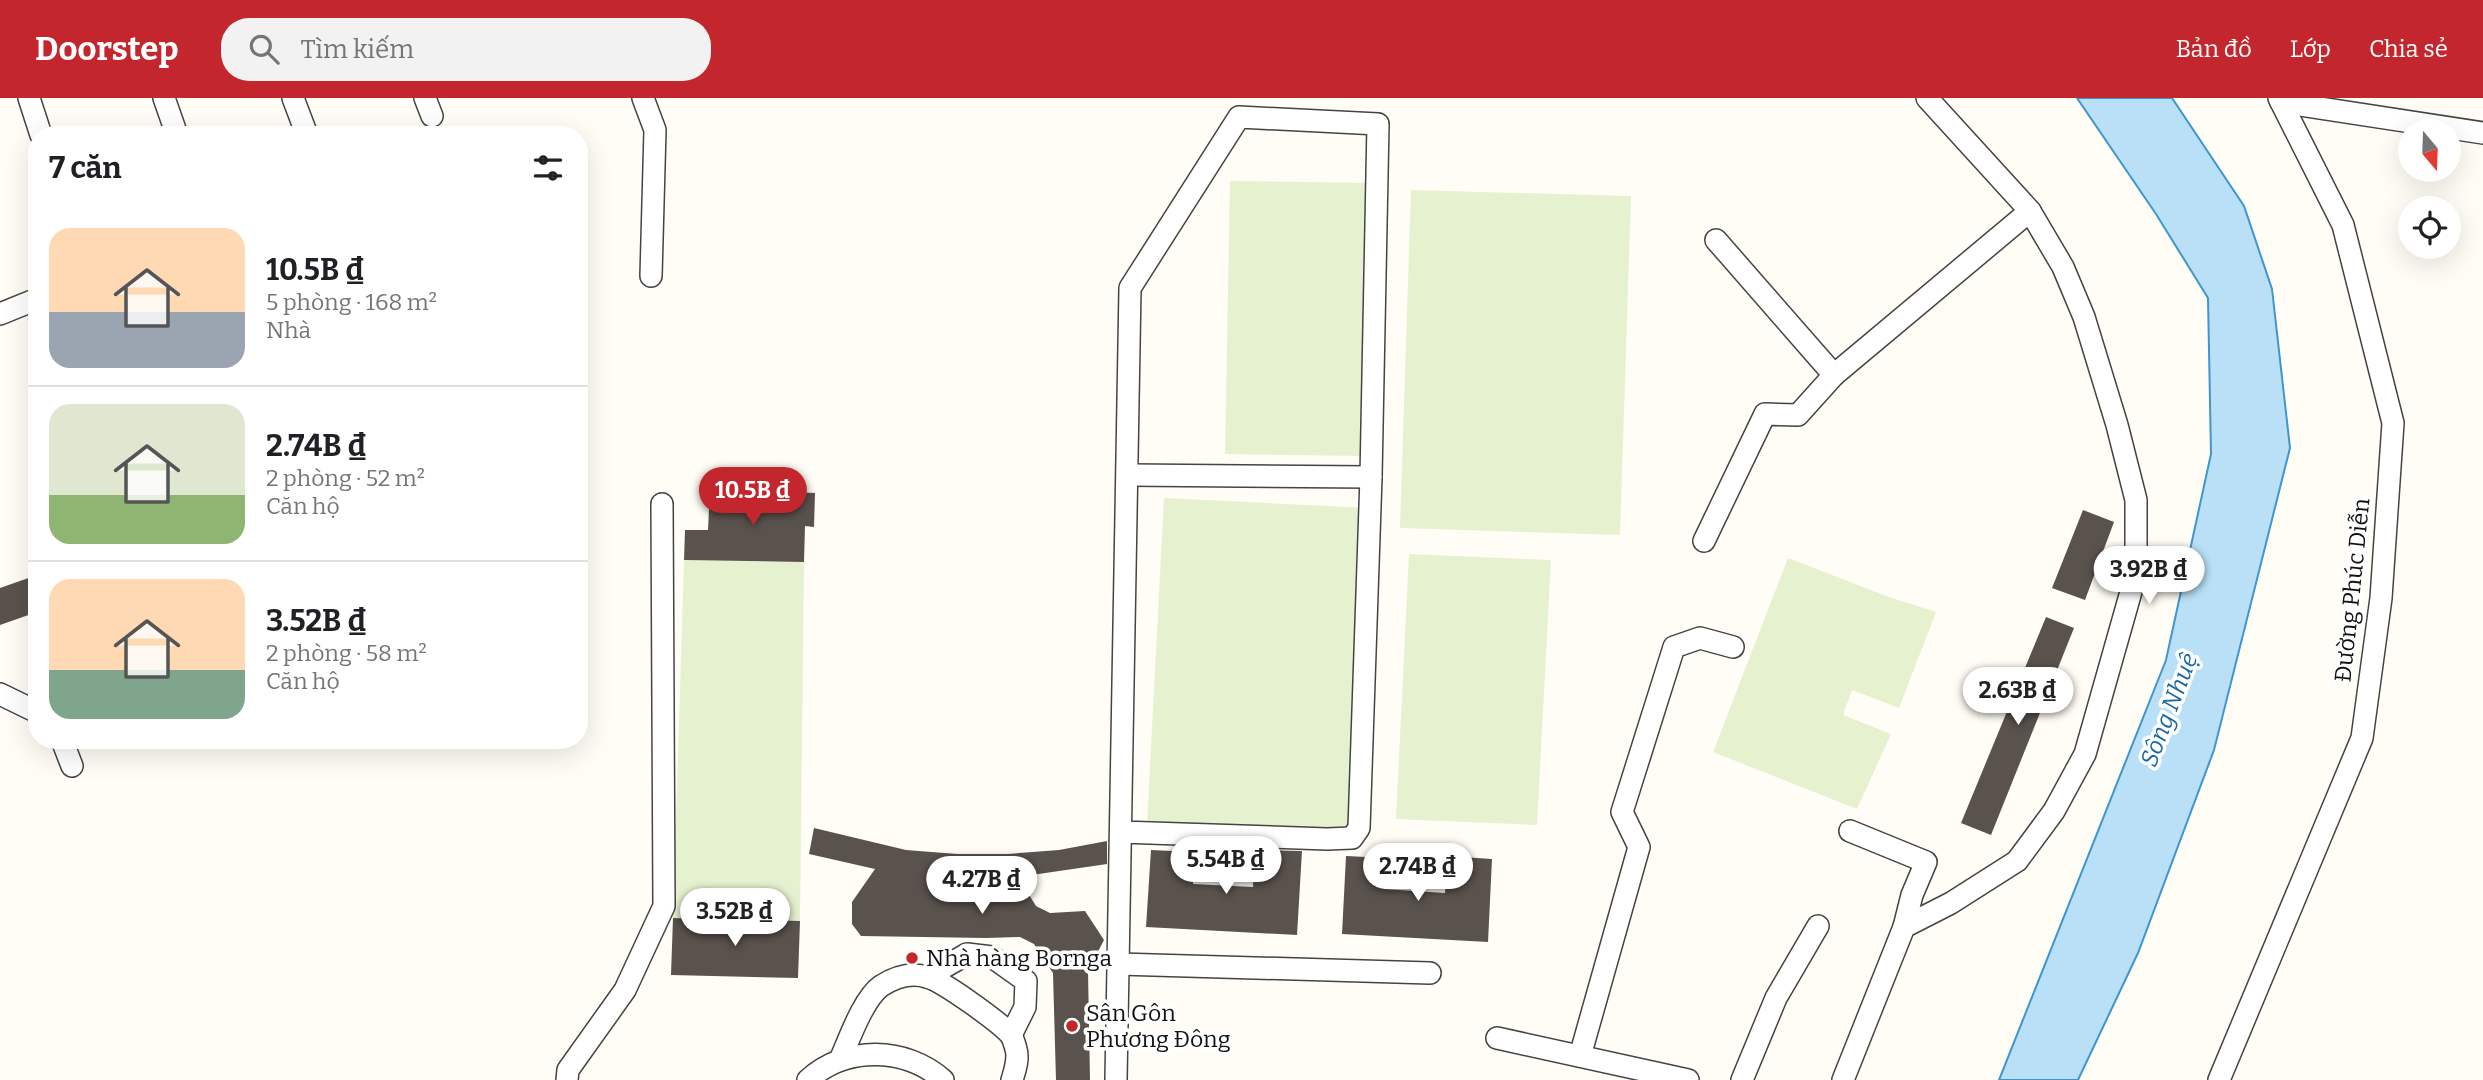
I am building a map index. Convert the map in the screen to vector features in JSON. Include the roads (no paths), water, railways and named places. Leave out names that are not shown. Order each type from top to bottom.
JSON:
[{"type":"street","points":[[29,98],[38,126]]},
{"type":"street","points":[[164,98],[174,126]]},
{"type":"street","points":[[293,98],[304,126]]},
{"type":"street","points":[[643,98],[655,130],[651,276]]},
{"type":"street","points":[[1904,927],[1951,903],[2017,861],[2054,811],[2085,754],[2136,573],[2136,500],[2117,425],[2084,317],[2063,267],[2030,211],[1927,98]]},
{"type":"street","points":[[2280,100],[2483,133]]},
{"type":"street","name":"Đường Phúc Diễn","points":[[2219,1080],[2362,738],[2381,598],[2393,423],[2343,225],[2280,100]]},
{"type":"street","points":[[1116,1080],[1130,288],[1239,117],[1378,124],[1371,477],[1359,828],[1352,838],[1328,839],[1121,832]]},
{"type":"street","points":[[1704,541],[1765,414],[1798,415],[1834,375],[2030,211]]},
{"type":"street","points":[[1716,240],[1834,375]]},
{"type":"street","points":[[0,314],[28,303]]},
{"type":"street","points":[[1128,475],[1371,477]]},
{"type":"street","points":[[568,1080],[568,1070],[625,990],[664,906],[662,504]]},
{"type":"street","points":[[1580,1056],[1639,847],[1622,812],[1674,647],[1700,638],[1733,647]]},
{"type":"street","points":[[0,694],[28,708]]},
{"type":"street","points":[[65,749],[72,766]]},
{"type":"street","points":[[1843,1080],[1904,927],[1912,895],[1926,862],[1850,831]]},
{"type":"street","points":[[1742,1080],[1776,998],[1818,926]]},
{"type":"street","points":[[927,976],[967,954],[992,957],[1026,981],[1025,1007],[1011,1035]]},
{"type":"street","points":[[1119,964],[1430,973]]},
{"type":"street","points":[[839,1060],[870,999],[879,988],[894,979],[910,975],[927,976],[946,984],[1011,1035],[1017,1051],[1012,1080]]},
{"type":"street","points":[[1497,1038],[1688,1080]]},
{"type":"street","points":[[808,1080],[839,1060],[871,1054],[903,1057],[932,1070],[943,1080]]},
{"type":"water","name":"Sông Nhuệ","points":[[2077,98],[2172,98],[2244,206],[2272,289],[2290,448],[2214,750],[2138,953],[2078,1080],[1999,1080],[2166,660],[2211,454],[2208,298],[2156,214]]},
{"type":"place","name":"Nhà hàng Bornga","points":[[912,958]]},
{"type":"place","name":"Sân Gôn Phương Đông","points":[[1072,1026]]}]
